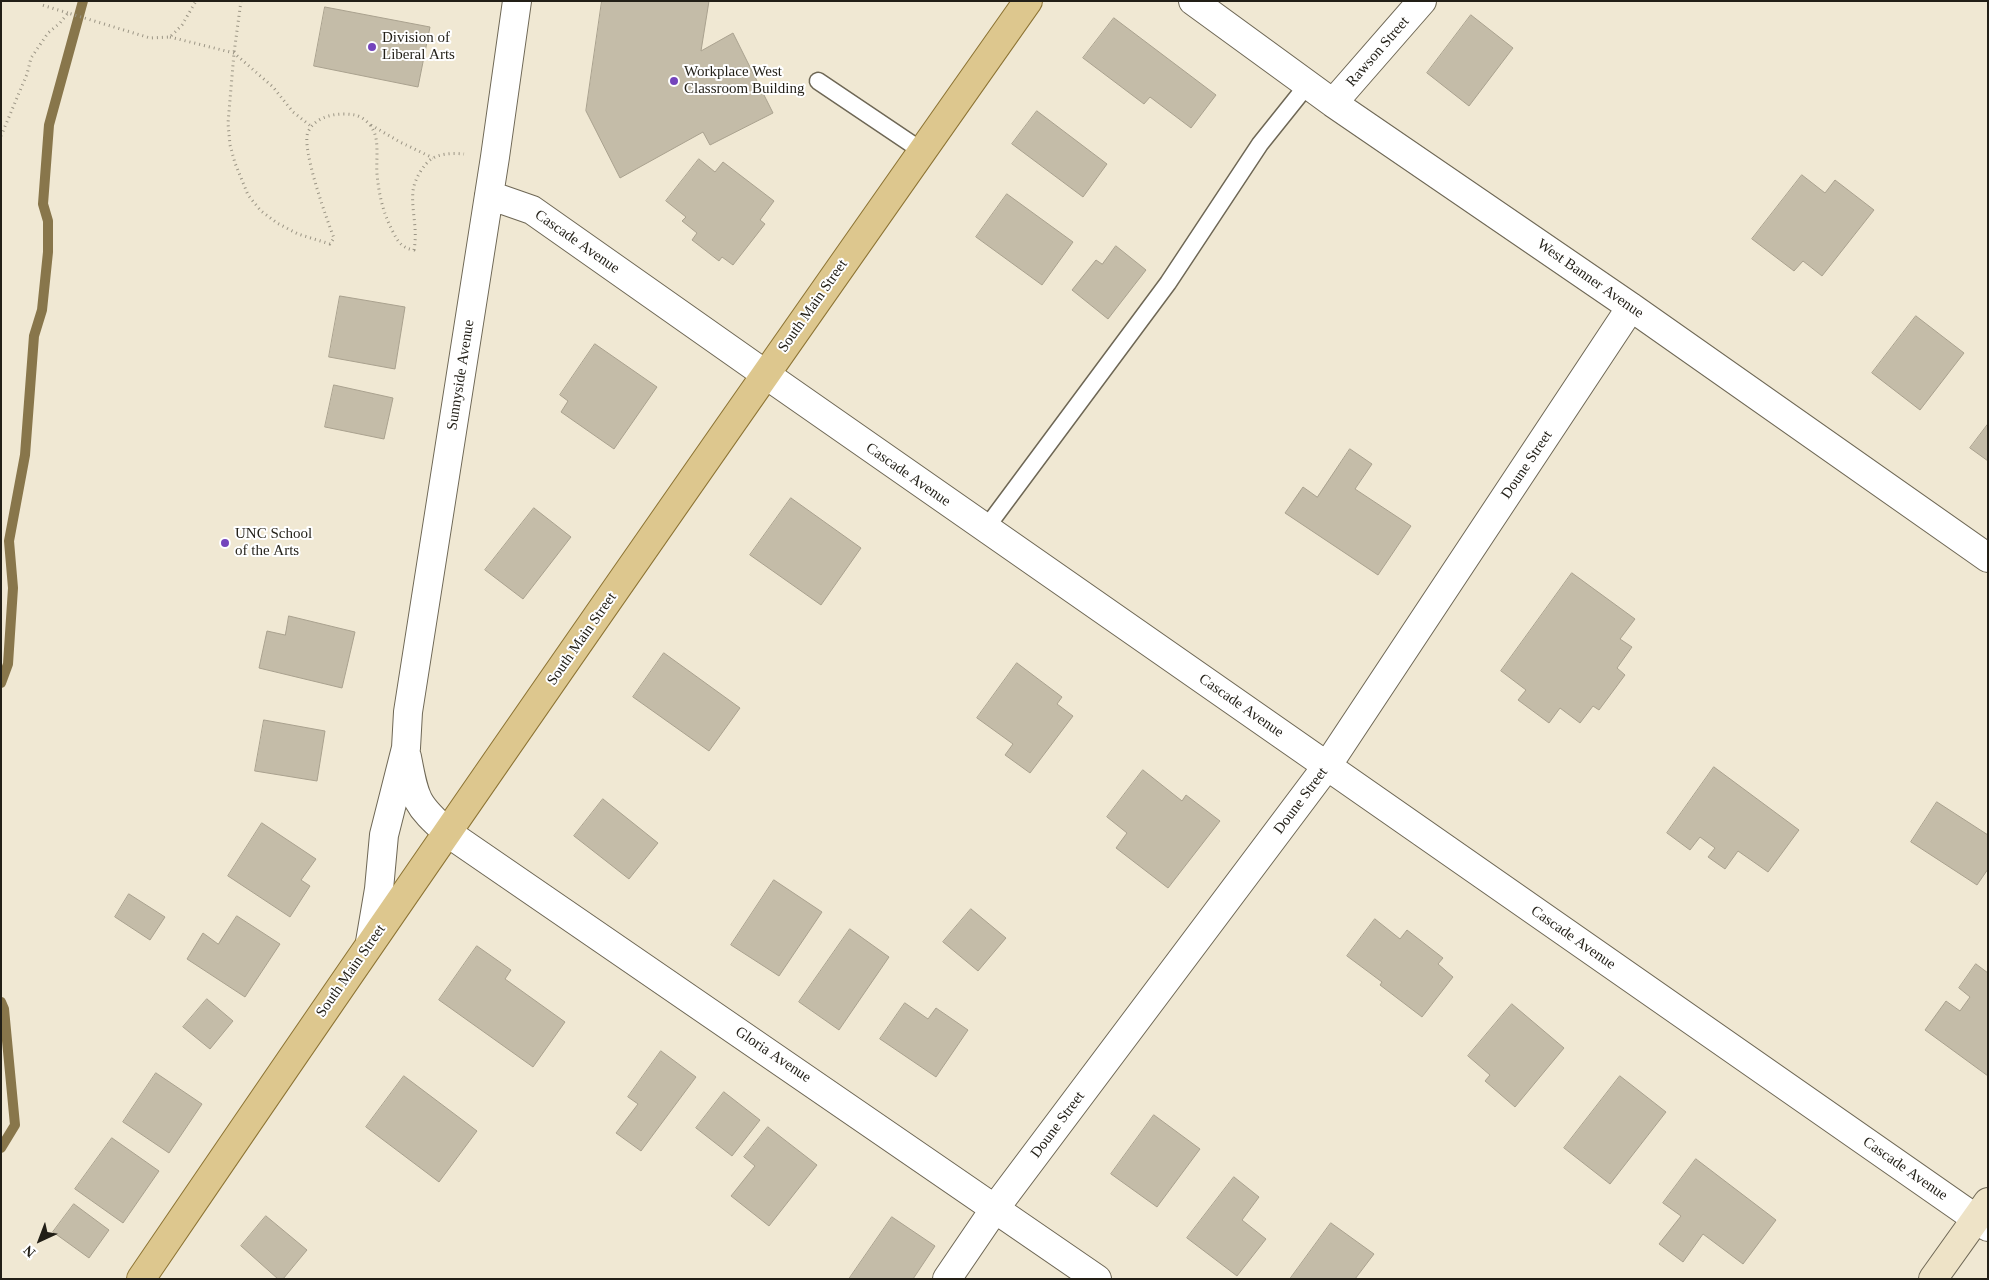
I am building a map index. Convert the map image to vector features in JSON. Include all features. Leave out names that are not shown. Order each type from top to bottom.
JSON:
[{"type":"main road","name":"South Main Street","points":[[141,1279],[370,942],[448,833],[765,374],[1028,1]]},
{"type":"street","name":"Sunnyside Avenue","points":[[370,942],[379,889],[384,835],[406,748],[408,712],[495,157],[517,1]]},
{"type":"street","name":"West Banner Avenue","points":[[1193,1],[1333,103],[1631,307],[1988,558]]},
{"type":"street","name":"Rawson Street","points":[[1333,103],[1422,1]]},
{"type":"street","name":"Cascade Avenue","points":[[489,196],[532,210],[1327,766],[1984,1216]]},
{"type":"street","name":"Doune Street","points":[[947,1279],[996,1207],[1327,766],[1631,307]]},
{"type":"street","name":"Sunnyside Avenue","points":[[406,748],[414,792],[425,812],[448,833]]},
{"type":"street","name":"Gloria Avenue","points":[[448,833],[996,1207],[1098,1279]]},
{"type":"street","points":[[1933,1279],[1984,1216]]},
{"type":"lane","points":[[818,81],[922,151]]},
{"type":"lane","points":[[986,528],[1168,282],[1260,144],[1308,84]]},
{"type":"path","points":[[42,1],[42,5],[150,38],[170,37],[234,53],[273,87],[293,112],[312,127]]},
{"type":"path","points":[[170,37],[182,25],[196,1]]},
{"type":"path","points":[[240,1],[228,123],[230,145],[248,195],[261,211],[277,223],[298,234],[330,244],[334,238],[319,196],[307,146],[308,132],[318,120],[330,115],[358,116],[400,142],[433,158]]},
{"type":"path","points":[[1,136],[27,74],[31,58],[48,33],[68,13]]},
{"type":"path","points":[[368,123],[375,134],[381,203],[399,244],[406,249],[414,250],[416,241],[413,191],[417,178],[433,158],[454,152],[495,157]]},
{"type":"building","name":"Workplace West Classroom Building","points":[[602,1],[709,1],[701,51],[733,33],[773,113],[710,145],[703,132],[620,178],[586,111]]},
{"type":"building","name":"Division of Liberal Arts","points":[[325,7],[430,27],[418,87],[314,66]]},
{"type":"building","points":[[1471,15],[1513,48],[1469,106],[1427,73]]},
{"type":"building","points":[[1114,18],[1216,95],[1191,128],[1150,97],[1144,104],[1083,58]]},
{"type":"building","points":[[1037,111],[1107,164],[1083,197],[1012,144]]},
{"type":"building","points":[[699,159],[715,172],[723,162],[774,201],[760,220],[765,224],[733,265],[722,257],[719,261],[692,240],[697,233],[682,221],[686,217],[666,201]]},
{"type":"building","points":[[1802,175],[1825,193],[1835,180],[1874,210],[1822,276],[1803,261],[1794,271],[1752,239]]},
{"type":"building","points":[[1007,194],[1073,242],[1042,285],[976,237]]},
{"type":"building","points":[[1116,246],[1146,270],[1108,319],[1072,290],[1096,260],[1102,264]]},
{"type":"building","points":[[340,296],[405,307],[395,369],[329,357]]},
{"type":"building","points":[[1916,316],[1964,353],[1920,410],[1872,373]]},
{"type":"building","points":[[595,344],[657,387],[614,449],[561,412],[568,401],[560,395]]},
{"type":"building","points":[[334,385],[393,398],[384,439],[325,427]]},
{"type":"building","points":[[1988,424],[1988,461],[1970,448]]},
{"type":"building","points":[[1350,449],[1372,464],[1355,489],[1411,526],[1378,575],[1285,513],[1303,487],[1317,497]]},
{"type":"building","points":[[791,498],[861,548],[821,605],[750,555]]},
{"type":"building","points":[[534,508],[571,537],[523,599],[485,570]]},
{"type":"building","points":[[1572,573],[1635,619],[1620,639],[1632,647],[1617,668],[1625,675],[1599,710],[1593,706],[1580,723],[1560,708],[1549,723],[1518,700],[1526,690],[1501,671]]},
{"type":"building","points":[[289,616],[355,632],[342,688],[259,668],[267,631],[285,635]]},
{"type":"building","points":[[664,653],[740,708],[709,751],[633,697]]},
{"type":"building","points":[[1017,663],[1062,697],[1057,704],[1073,716],[1030,773],[1005,755],[1013,744],[977,718]]},
{"type":"building","points":[[264,720],[325,731],[317,781],[255,771]]},
{"type":"building","points":[[1714,767],[1799,830],[1768,872],[1738,851],[1725,869],[1708,857],[1715,848],[1700,837],[1690,850],[1667,833]]},
{"type":"building","points":[[1143,770],[1182,801],[1186,795],[1220,821],[1168,888],[1116,848],[1127,833],[1107,817]]},
{"type":"building","points":[[603,799],[658,843],[629,879],[574,836]]},
{"type":"building","points":[[1937,802],[1988,835],[1988,869],[1977,885],[1911,842]]},
{"type":"building","points":[[262,823],[316,859],[301,880],[310,886],[290,917],[228,876]]},
{"type":"building","points":[[774,880],[822,912],[779,976],[731,945]]},
{"type":"building","points":[[129,894],[165,917],[150,940],[115,917]]},
{"type":"building","points":[[971,909],[1006,938],[978,971],[943,942]]},
{"type":"building","points":[[237,916],[280,944],[245,997],[187,959],[203,933],[218,944]]},
{"type":"building","points":[[1375,919],[1400,939],[1407,930],[1443,958],[1438,964],[1453,977],[1422,1017],[1380,985],[1382,982],[1347,956]]},
{"type":"building","points":[[850,929],[889,957],[839,1030],[799,1002]]},
{"type":"building","points":[[477,946],[511,970],[505,979],[565,1022],[533,1067],[439,1000]]},
{"type":"building","points":[[1976,964],[1988,973],[1988,1076],[1925,1030],[1946,1001],[1960,1011],[1970,997],[1959,988]]},
{"type":"building","points":[[207,999],[233,1021],[210,1049],[183,1027]]},
{"type":"building","points":[[905,1003],[928,1019],[936,1008],[968,1030],[936,1077],[880,1039]]},
{"type":"building","points":[[1512,1004],[1564,1048],[1515,1107],[1485,1081],[1490,1075],[1468,1056]]},
{"type":"building","points":[[661,1051],[696,1077],[641,1151],[616,1133],[638,1104],[628,1097]]},
{"type":"building","points":[[156,1073],[202,1104],[169,1153],[123,1122]]},
{"type":"building","points":[[404,1076],[477,1131],[439,1182],[366,1127]]},
{"type":"building","points":[[1620,1076],[1666,1112],[1610,1184],[1564,1148]]},
{"type":"building","points":[[724,1092],[760,1120],[732,1156],[696,1128]]},
{"type":"building","points":[[1154,1115],[1200,1149],[1157,1207],[1111,1174]]},
{"type":"building","points":[[768,1127],[817,1165],[769,1226],[731,1196],[755,1166],[744,1157]]},
{"type":"building","points":[[112,1138],[159,1171],[123,1223],[75,1189]]},
{"type":"building","points":[[1696,1159],[1776,1220],[1743,1264],[1703,1234],[1683,1262],[1659,1244],[1681,1216],[1663,1203]]},
{"type":"building","points":[[1234,1177],[1259,1197],[1242,1220],[1266,1239],[1237,1276],[1187,1238]]},
{"type":"building","points":[[74,1204],[109,1230],[89,1258],[53,1232]]},
{"type":"building","points":[[266,1216],[307,1250],[283,1279],[278,1279],[241,1246]]},
{"type":"building","points":[[892,1217],[935,1246],[913,1279],[849,1279]]},
{"type":"building","points":[[1331,1223],[1374,1254],[1355,1279],[1290,1279]]},
{"type":"waterway","points":[[1,683],[8,664],[13,588],[9,541],[25,455],[34,336],[42,310],[48,252],[48,221],[43,204],[49,125],[83,1]]},
{"type":"waterway","points":[[1,1002],[4,1009],[15,1125],[1,1148]]},
{"type":"place","name":"Division of Liberal Arts","points":[[372,47]]},
{"type":"place","name":"Workplace West Classroom Building","points":[[674,81]]},
{"type":"place","name":"UNC School of the Arts","points":[[225,543]]}]
